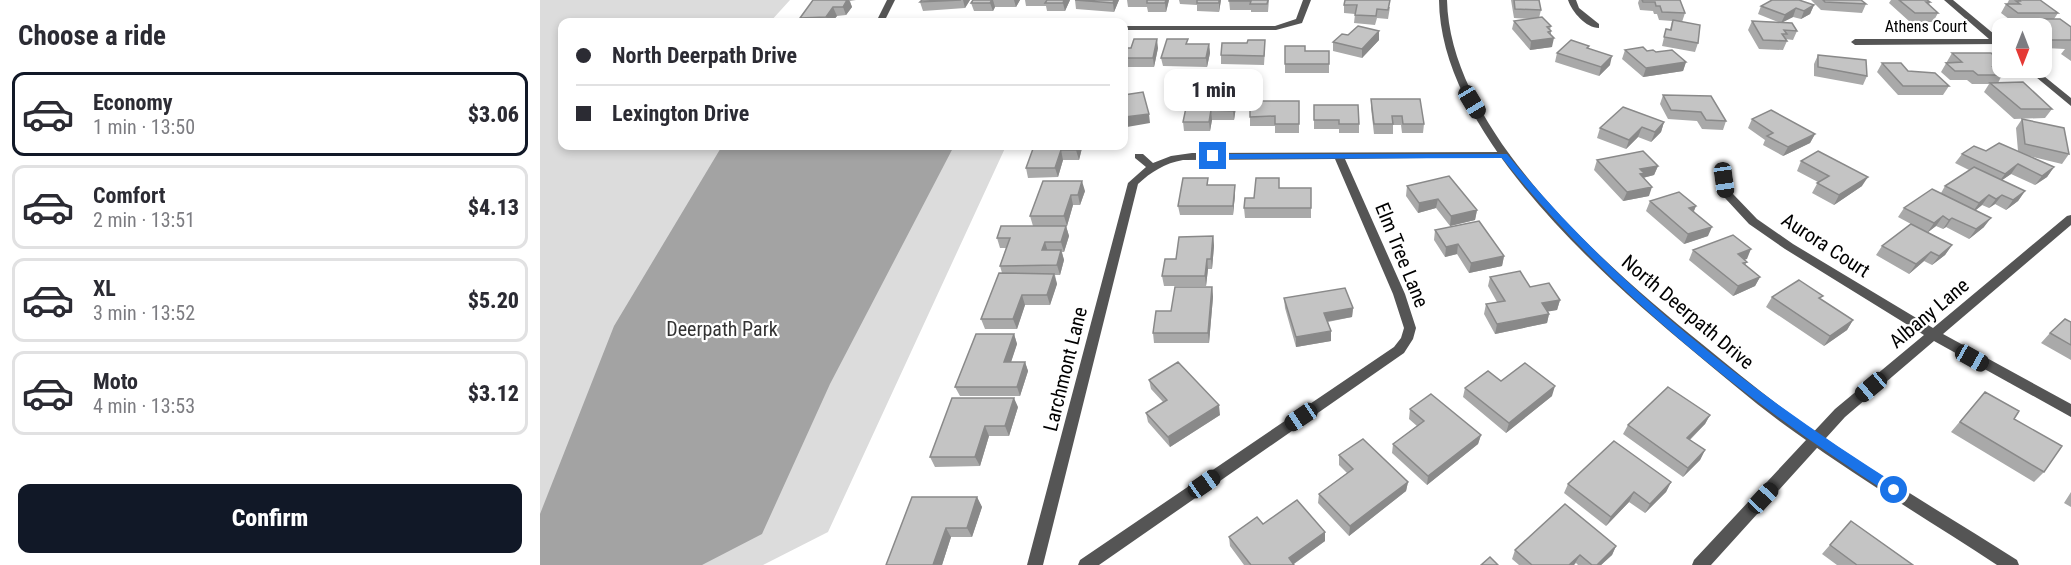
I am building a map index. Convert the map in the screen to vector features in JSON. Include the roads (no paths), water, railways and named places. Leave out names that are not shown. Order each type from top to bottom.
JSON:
[{"type":"street","points":[[882,18],[891,0]]},
{"type":"street","points":[[1128,28],[1276,28],[1299,21],[1307,0]]},
{"type":"street","name":"North Deerpath Drive","points":[[1443,0],[1442,18],[1452,61],[1461,84],[1504,155],[1537,196],[1598,261],[1636,297],[1760,399],[1816,440],[2011,565]]},
{"type":"street","points":[[1572,0],[1575,9],[1596,26]]},
{"type":"street","points":[[1948,0],[1992,36]]},
{"type":"street","name":"Athens Court","points":[[1855,42],[1992,43]]},
{"type":"street","points":[[2041,78],[2071,103]]},
{"type":"street","points":[[1139,156],[1151,166],[1175,158],[1192,156],[1504,155]]},
{"type":"street","name":"Elm Tree Lane","points":[[1086,565],[1399,350],[1407,339],[1410,328],[1399,294],[1340,157]]},
{"type":"street","name":"Larchmont Lane","points":[[1035,565],[1133,183],[1151,166]]},
{"type":"street","name":"Aurora Court","points":[[1723,168],[1726,192],[1747,216],[1841,279],[2071,411]]},
{"type":"street","name":"Albany Lane","points":[[1700,565],[1840,413],[2071,219]]},
{"type":"park label","name":"Deerpath Park","points":[[722,329]]}]
